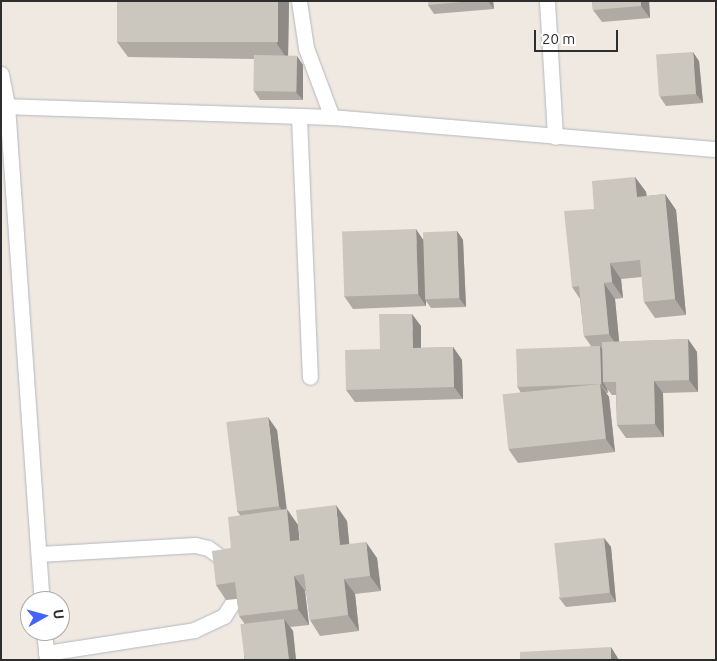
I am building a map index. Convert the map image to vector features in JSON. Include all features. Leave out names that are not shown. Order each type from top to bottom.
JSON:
[{"type":"lane","points":[[299,1],[306,48],[332,117]]},
{"type":"lane","points":[[547,1],[555,137]]},
{"type":"lane","points":[[1,74],[41,591]]},
{"type":"lane","points":[[4,106],[332,117],[716,149]]},
{"type":"lane","points":[[299,117],[310,377]]},
{"type":"lane","points":[[39,554],[195,545],[220,554],[231,565]]},
{"type":"lane","points":[[45,641],[46,656],[194,630],[224,616],[235,599]]},
{"type":"building","points":[[117,1],[278,1],[278,42],[117,42]]},
{"type":"building","points":[[428,1],[473,1],[428,5]]},
{"type":"building","points":[[592,1],[641,1],[641,6],[593,10]]},
{"type":"building","points":[[693,52],[696,94],[659,96],[656,55]]},
{"type":"building","points":[[254,55],[297,56],[296,92],[253,91]]},
{"type":"building","points":[[635,177],[637,197],[665,194],[675,299],[644,302],[640,260],[610,263],[612,282],[604,283],[609,334],[584,336],[579,286],[572,287],[564,211],[594,209],[592,181]]},
{"type":"building","points":[[416,229],[418,294],[344,297],[342,232]]},
{"type":"building","points":[[457,231],[459,298],[425,299],[423,232]]},
{"type":"building","points":[[379,314],[412,314],[413,348],[453,347],[454,387],[346,390],[345,350],[380,349]]},
{"type":"building","points":[[688,339],[689,380],[654,381],[655,424],[617,425],[616,382],[603,382],[602,342]]},
{"type":"building","points":[[600,346],[601,384],[517,387],[516,349]]},
{"type":"building","points":[[600,384],[606,439],[508,449],[503,394]]},
{"type":"building","points":[[268,417],[279,506],[237,511],[226,422]]},
{"type":"building","points":[[336,505],[340,545],[366,542],[370,576],[344,579],[348,615],[310,620],[304,574],[294,576],[298,609],[239,616],[235,582],[216,585],[212,551],[231,548],[228,517],[287,509],[290,541],[300,540],[296,510]]},
{"type":"building","points":[[604,538],[610,593],[560,598],[554,543]]},
{"type":"building","points":[[284,619],[289,660],[245,660],[240,624]]},
{"type":"building","points":[[611,647],[611,660],[520,660],[520,652]]}]
